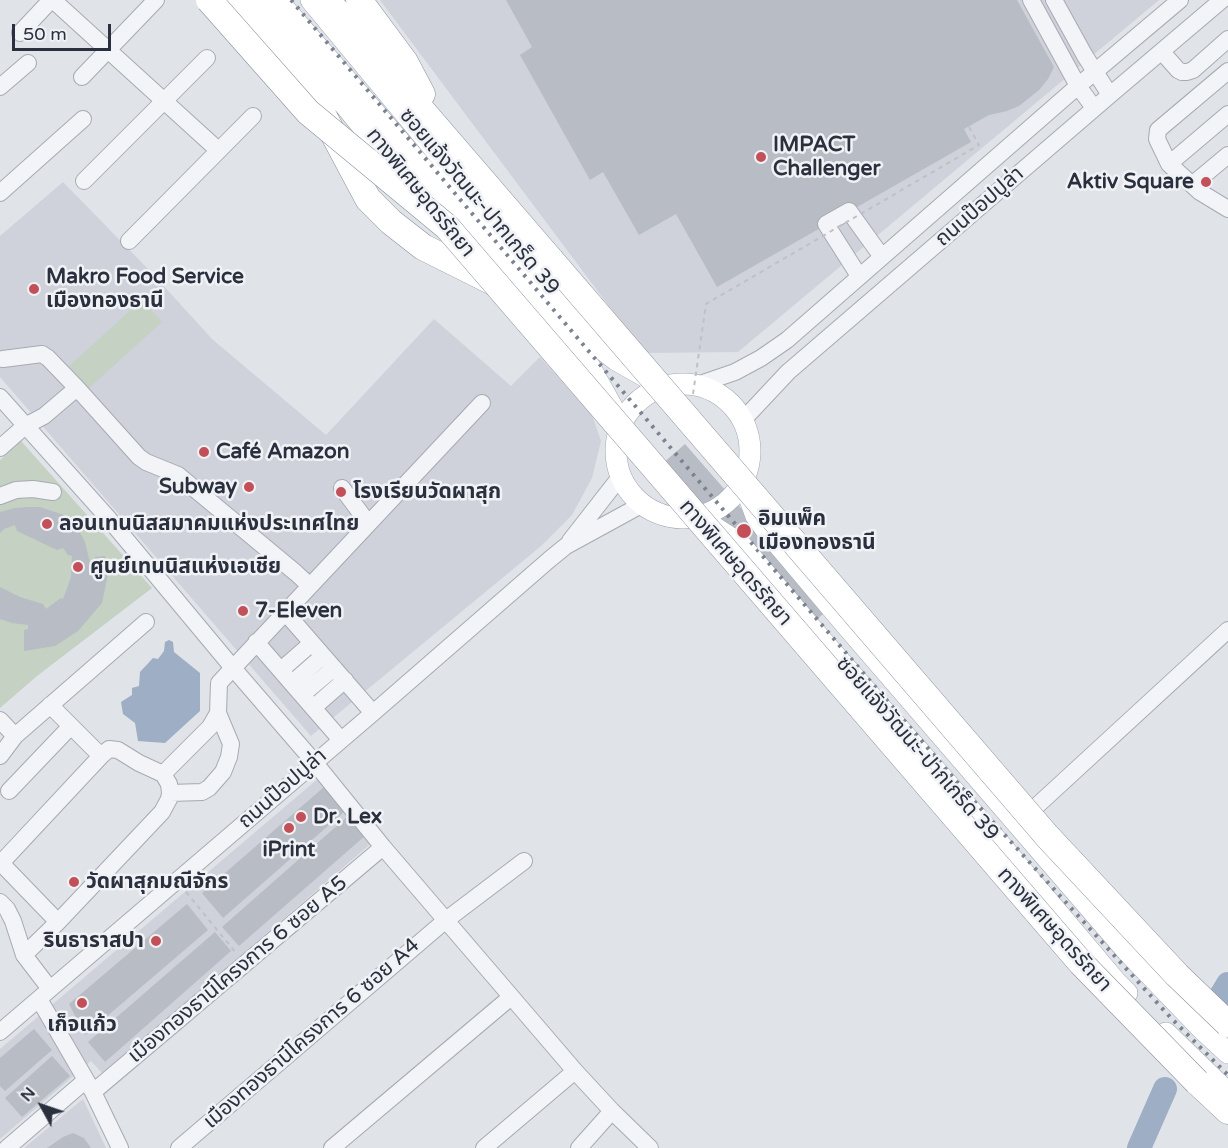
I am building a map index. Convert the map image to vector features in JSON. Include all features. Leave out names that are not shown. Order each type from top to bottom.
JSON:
[{"type":"highway","points":[[209,0],[308,112],[447,227]]},
{"type":"highway","points":[[231,0],[312,94],[368,199],[391,222],[423,247],[543,307]]},
{"type":"highway","name":"ทางพิเศษอุดรรัถยา","points":[[259,0],[350,106],[447,227],[1081,963],[1228,1111]]},
{"type":"highway","points":[[358,0],[405,62],[442,133]]},
{"type":"highway","points":[[321,5],[442,133],[1028,814],[1177,975],[1228,1024]]},
{"type":"main road","name":"ซอยแจ้งวัฒนะ-ปากเกร็ด 39","points":[[278,0],[543,307],[590,367],[621,423]]},
{"type":"main road","name":"ซอยแจ้งวัฒนะ-ปากเกร็ด 39","points":[[321,5],[597,345],[616,360],[662,387]]},
{"type":"main road","name":"ซอยแจ้งวัฒนะ-ปากเกร็ด 39","points":[[679,383],[695,391],[716,392],[732,404],[743,420],[751,449],[745,479],[734,496],[718,509],[698,517],[678,519],[659,515],[641,505],[629,493],[620,477],[615,450],[621,423],[638,400],[662,387],[679,383]]},
{"type":"main road","name":"ซอยแจ้งวัฒนะ-ปากเกร็ด 39","points":[[745,479],[756,516],[773,539],[1127,951],[1228,1053]]},
{"type":"main road","name":"ซอยแจ้งวัฒนะ-ปากเกร็ด 39","points":[[698,517],[740,544],[1116,982],[1228,1093]]},
{"type":"street","points":[[20,33],[52,0],[218,150]]},
{"type":"street","points":[[82,78],[156,0]]},
{"type":"street","points":[[1031,0],[1078,86],[1094,108]]},
{"type":"street","points":[[1054,0],[1110,95]]},
{"type":"street","name":"ถนนป๊อปปูล่า","points":[[695,391],[761,358],[787,340],[1180,0]]},
{"type":"street","name":"ถนนป๊อปปูล่า","points":[[743,420],[788,372],[1222,0]]},
{"type":"street","points":[[1162,52],[1181,71],[1187,72],[1193,70],[1228,39]]},
{"type":"street","points":[[84,181],[207,58]]},
{"type":"street","points":[[0,87],[28,63]]},
{"type":"street","points":[[1225,203],[1192,186],[1169,164],[1157,140],[1158,130],[1228,71]]},
{"type":"street","points":[[1169,164],[1228,114]]},
{"type":"street","points":[[129,241],[253,116]]},
{"type":"street","points":[[0,193],[83,119]]},
{"type":"street","points":[[1192,186],[1228,155]]},
{"type":"street","points":[[859,276],[826,224],[849,211],[882,257]]},
{"type":"street","points":[[3,359],[42,354],[48,358],[139,457],[178,475],[310,586]]},
{"type":"street","points":[[0,448],[25,426],[44,416],[77,388]]},
{"type":"street","points":[[0,397],[109,519],[315,762],[383,847],[575,1071],[650,1148]]},
{"type":"street","points":[[170,793],[202,792],[209,788],[223,772],[231,744],[218,713],[219,683],[482,403]]},
{"type":"street","points":[[566,546],[620,477]]},
{"type":"street","points":[[342,488],[368,523]]},
{"type":"street","points":[[0,496],[16,490],[33,489],[53,492]]},
{"type":"street","points":[[566,546],[641,505]]},
{"type":"street","name":"ถนนป๊อปปูล่า","points":[[0,1032],[566,546]]},
{"type":"street","points":[[285,612],[373,713]]},
{"type":"street","points":[[0,756],[15,736],[146,622]]},
{"type":"street","points":[[1028,814],[1228,630]]},
{"type":"street","points":[[256,642],[341,740]]},
{"type":"street","points":[[297,689],[328,662]]},
{"type":"street","points":[[297,689],[328,662]]},
{"type":"street","points":[[50,705],[101,756]]},
{"type":"street","points":[[163,774],[210,727],[218,713]]},
{"type":"street","points":[[0,720],[15,736]]},
{"type":"street","points":[[9,791],[71,726]]},
{"type":"street","points":[[24,955],[58,922],[162,812],[169,799],[169,784],[163,774],[118,750],[109,749],[101,756],[1,864],[58,922]]},
{"type":"street","name":"เมืองทองธานีโครงการ 6 ซอย A5","points":[[0,1137],[7,1148],[89,1086],[245,964],[383,847]]},
{"type":"street","name":"เมืองทองธานีโครงการ 6 ซอย A4","points":[[179,1148],[446,920],[524,861]]},
{"type":"street","points":[[0,902],[7,909],[13,921],[24,955],[120,1148]]},
{"type":"street","points":[[332,1148],[511,997]]},
{"type":"street","points":[[484,1148],[575,1071]]},
{"type":"street","points":[[579,1148],[612,1111]]},
{"type":"path","points":[[695,391],[706,304],[979,145],[969,126]]},
{"type":"path","points":[[176,881],[245,964]]},
{"type":"shaded area","name":"IMPACT Challenger","points":[[380,0],[1159,0],[738,352],[644,353]]},
{"type":"shaded area","points":[[63,182],[151,272],[212,339],[326,435],[434,319],[511,386],[540,357],[592,415],[601,441],[592,478],[572,515],[541,546],[311,736],[0,377],[0,236]]},
{"type":"shaded area","points":[[320,777],[375,840],[103,1074],[91,1061],[0,1139],[0,1049]]},
{"type":"shaded area","points":[[83,1099],[106,1148],[24,1148]]},
{"type":"green space","points":[[142,300],[162,322],[89,388],[69,366]]},
{"type":"green space","name":"ลอนเทนนิสสมาคมแห่งประเทศไทย","points":[[21,441],[152,588],[37,676],[0,708],[0,460]]},
{"type":"water","points":[[169,640],[173,642],[174,652],[200,673],[200,711],[165,743],[138,741],[135,723],[123,714],[121,702],[132,695],[132,688],[139,686],[140,672],[153,658],[158,659],[164,651],[165,642]]},
{"type":"building","name":"IMPACT Challenger","points":[[506,0],[1017,0],[1054,67],[1039,90],[1019,106],[989,115],[964,129],[971,142],[717,287],[676,214],[639,235],[603,172],[590,180],[520,55],[532,47]]},
{"type":"building","points":[[685,444],[829,609],[806,629],[662,464]]},
{"type":"building","name":"ศูนย์เทนนิสแห่งเอเชีย","points":[[40,507],[64,515],[79,531],[85,542],[90,563],[95,561],[95,557],[105,556],[108,559],[108,574],[102,603],[78,631],[55,646],[24,651],[24,630],[28,629],[28,625],[0,619],[0,587],[20,597],[43,604],[46,609],[61,598],[63,599],[71,577],[72,556],[68,555],[63,548],[57,550],[17,531],[15,525],[0,533],[0,512]]},
{"type":"building","points":[[324,787],[345,811],[223,918],[202,893]]},
{"type":"building","points":[[348,816],[366,835],[239,946],[222,927]]},
{"type":"building","points":[[187,904],[208,930],[85,1035],[69,1004]]},
{"type":"building","points":[[215,932],[231,951],[105,1062],[88,1042]]},
{"type":"building","points":[[34,1029],[52,1050],[5,1091],[0,1086],[0,1058]]},
{"type":"building","points":[[52,1056],[70,1076],[22,1117],[5,1098]]},
{"type":"building","points":[[73,1133],[84,1138],[91,1148],[47,1148],[63,1137]]},
{"type":"waterway","points":[[1219,999],[1228,984]]},
{"type":"waterway","points":[[1139,1148],[1165,1089]]},
{"type":"railway","points":[[291,0],[963,789],[1171,1018],[1228,1075]]},
{"type":"place","name":"IMPACT Challenger","points":[[761,157]]},
{"type":"place","name":"Aktiv Square","points":[[1206,182]]},
{"type":"place","name":"Makro Food Service เมืองทองธานี","points":[[34,289]]},
{"type":"place","name":"Café Amazon","points":[[204,452]]},
{"type":"place","name":"Subway","points":[[249,487]]},
{"type":"place","name":"โรงเรียนวัดผาสุก","points":[[341,492]]},
{"type":"place","name":"ลอนเทนนิสสมาคมแห่งประเทศไทย","points":[[47,524]]},
{"type":"place","name":"อิมแพ็ค เมืองทองธานี","points":[[744,531]]},
{"type":"place","name":"ศูนย์เทนนิสแห่งเอเชีย","points":[[78,567]]},
{"type":"place","name":"7-Eleven","points":[[243,611]]},
{"type":"place","name":"Dr. Lex","points":[[301,817]]},
{"type":"place","name":"iPrint","points":[[289,828]]},
{"type":"place","name":"วัดผาสุกมณีจักร","points":[[74,882]]},
{"type":"place","name":"รินธาราสปา","points":[[156,941]]},
{"type":"place","name":"เก็จแก้ว","points":[[82,1003]]}]
